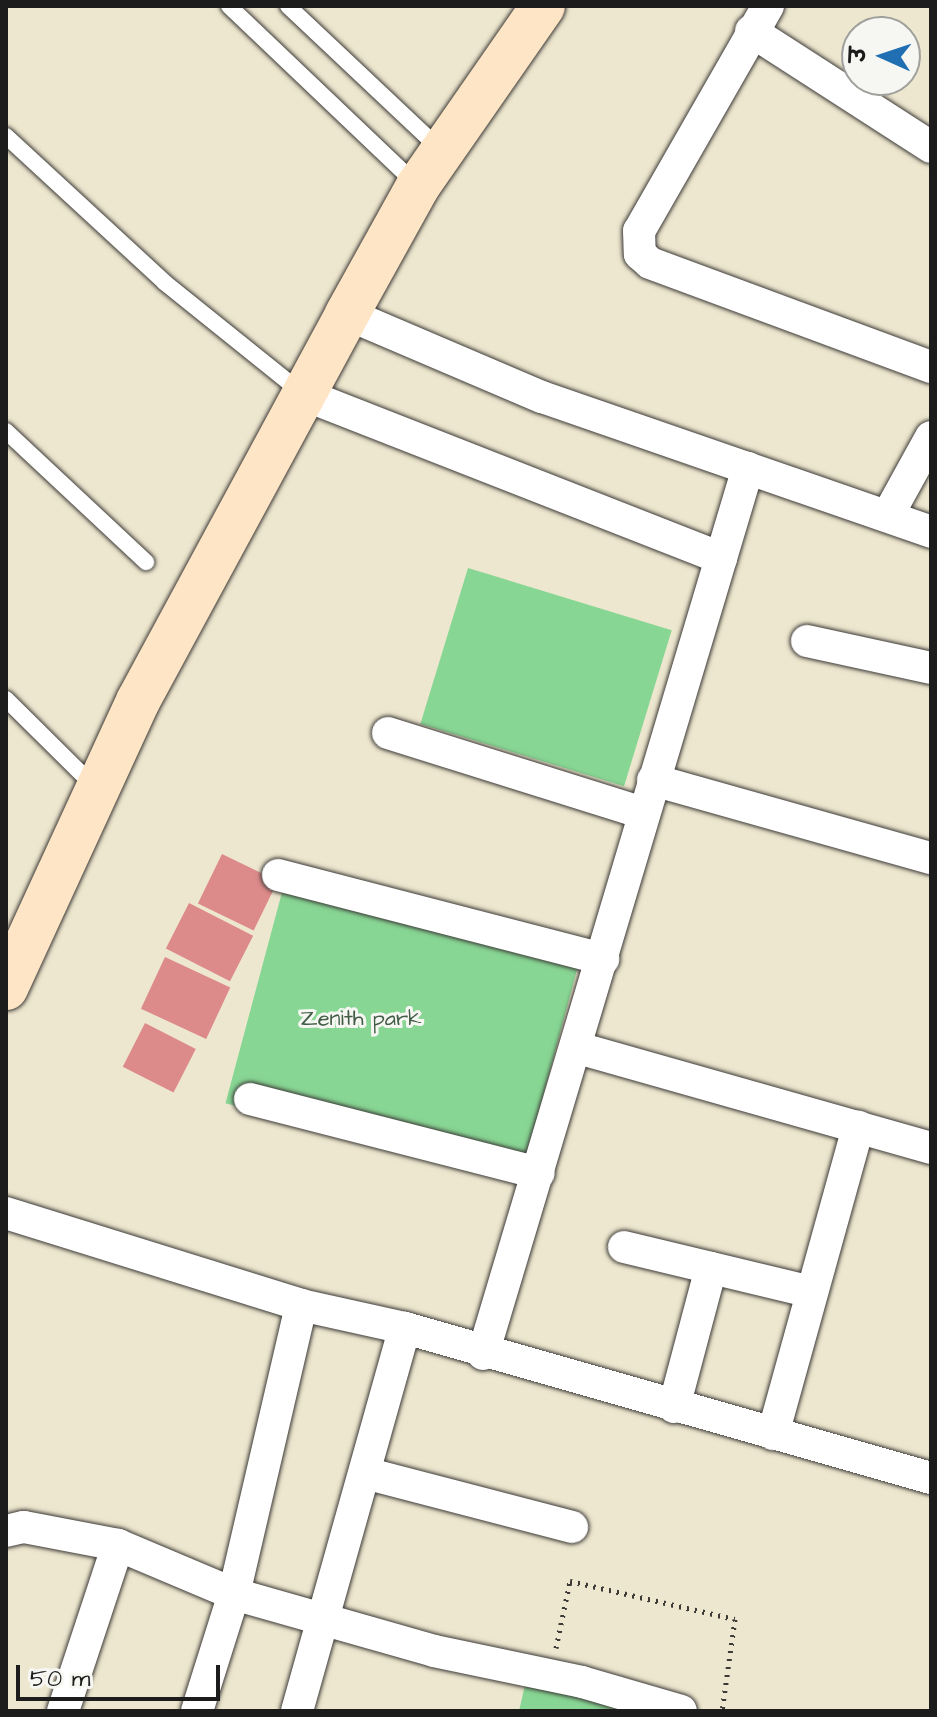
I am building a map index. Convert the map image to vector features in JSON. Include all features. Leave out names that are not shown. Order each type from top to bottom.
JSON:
[{"type":"street","points":[[6,988],[96,788],[347,314],[418,186],[543,6]]},
{"type":"street","points":[[931,147],[760,19],[639,231],[640,254],[650,263],[931,367]]},
{"type":"street","points":[[347,314],[542,397],[931,532]]},
{"type":"street","points":[[305,395],[721,558]]},
{"type":"street","points":[[888,515],[931,437]]},
{"type":"street","points":[[483,1354],[578,1048],[653,780],[748,468]]},
{"type":"street","points":[[807,641],[931,668]]},
{"type":"street","points":[[388,733],[644,813]]},
{"type":"street","points":[[653,780],[931,858]]},
{"type":"street","points":[[278,875],[603,959]]},
{"type":"street","points":[[578,1048],[931,1148]]},
{"type":"street","points":[[250,1099],[539,1173]]},
{"type":"street","points":[[773,1434],[858,1127]]},
{"type":"street","points":[[6,1213],[301,1305],[405,1328],[483,1354],[931,1478]]},
{"type":"street","points":[[624,1247],[812,1292]]},
{"type":"street","points":[[674,1407],[711,1268]]},
{"type":"street","points":[[197,1711],[234,1594],[301,1305]]},
{"type":"street","points":[[297,1711],[405,1328]]},
{"type":"street","points":[[365,1473],[572,1527]]},
{"type":"street","points":[[6,1531],[24,1527],[118,1545],[234,1594],[681,1711]]},
{"type":"street","points":[[63,1711],[118,1545]]},
{"type":"lane","points":[[229,6],[418,186]]},
{"type":"lane","points":[[288,6],[442,151]]},
{"type":"lane","points":[[6,136],[164,282],[305,395]]},
{"type":"lane","points":[[6,431],[146,562]]},
{"type":"lane","points":[[7,702],[96,788]]},
{"type":"path","points":[[550,1678],[570,1581],[735,1619],[722,1711]]},
{"type":"green space","points":[[468,568],[672,630],[624,786],[420,724]]},
{"type":"green space","name":"Zenith park","points":[[285,881],[580,960],[520,1182],[225,1103]]},
{"type":"green space","points":[[527,1676],[666,1711],[519,1711]]},
{"type":"building","points":[[222,854],[278,881],[254,931],[198,903]]},
{"type":"building","points":[[189,903],[253,936],[230,981],[166,948]]},
{"type":"building","points":[[165,957],[230,987],[206,1039],[141,1009]]},
{"type":"building","points":[[145,1023],[196,1049],[174,1093],[123,1067]]}]
